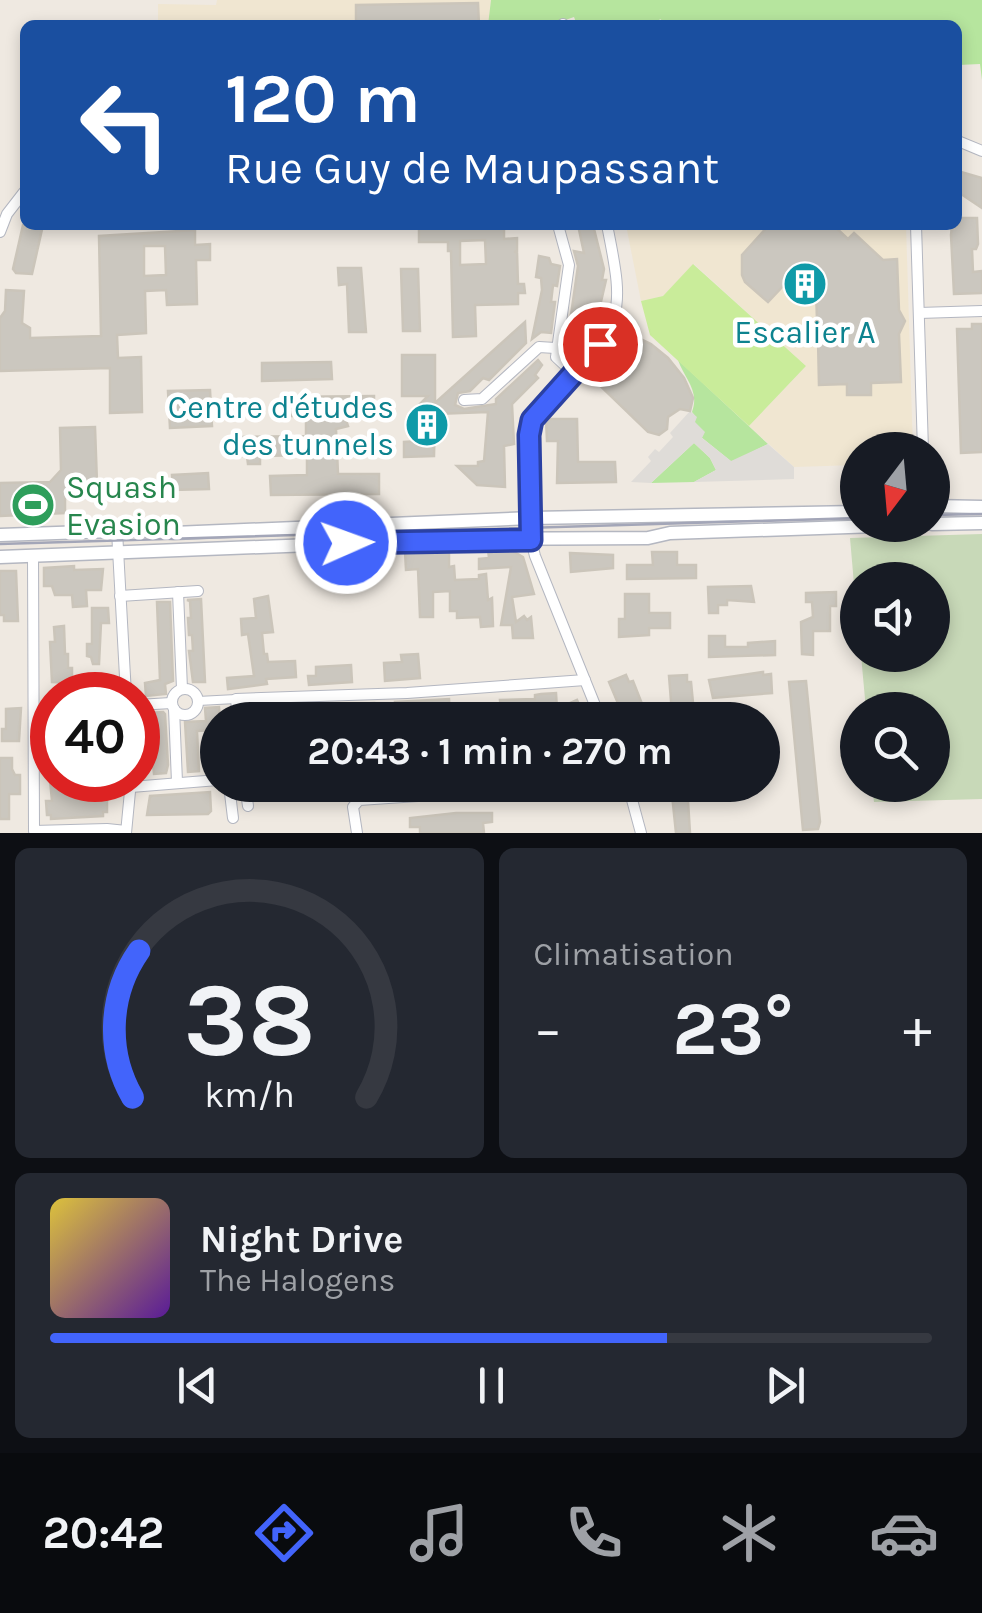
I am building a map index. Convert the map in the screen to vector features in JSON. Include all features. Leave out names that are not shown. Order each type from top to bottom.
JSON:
[{"type":"street","points":[[0,232],[6,214],[20,197]]},
{"type":"street","points":[[559,230],[568,265],[556,357],[574,373]]},
{"type":"street","points":[[594,702],[531,540],[529,435],[532,420],[608,334],[616,316],[619,288],[608,230]]},
{"type":"street","points":[[916,230],[922,432]]},
{"type":"street","points":[[919,313],[982,311]]},
{"type":"street","points":[[464,400],[482,399],[538,347],[556,348]]},
{"type":"street","points":[[950,506],[982,507]]},
{"type":"street","points":[[0,535],[117,531],[174,534],[532,518],[840,512]]},
{"type":"street","points":[[950,524],[982,523]]},
{"type":"street","points":[[0,557],[175,548],[648,538],[670,533],[840,527]]},
{"type":"street","points":[[117,531],[125,672]]},
{"type":"street","points":[[33,556],[34,830],[126,832],[129,802]]},
{"type":"street","points":[[120,596],[198,591]]},
{"type":"street","points":[[178,592],[182,689]]},
{"type":"street","points":[[198,701],[406,693],[585,680]]},
{"type":"street","points":[[160,706],[173,706],[181,714],[189,714],[198,701],[191,690],[182,689],[173,696],[173,706],[177,782]]},
{"type":"street","points":[[160,782],[200,781]]},
{"type":"street","points":[[231,802],[233,818]]},
{"type":"street","points":[[247,802],[248,806]]},
{"type":"street","points":[[357,833],[354,807],[358,802]]},
{"type":"street","points":[[633,802],[641,833]]},
{"type":"shaded area","points":[[217,0],[491,0],[489,20],[158,20],[158,4],[216,5]]},
{"type":"shaded area","points":[[627,230],[906,230],[912,432],[840,432],[840,466],[794,467],[749,426],[806,366],[694,264],[663,296],[641,301]]},
{"type":"shaded area","points":[[690,411],[705,432],[702,438],[731,461],[768,444],[794,467],[794,479],[694,482],[716,470],[694,443],[651,483],[631,482],[651,461],[648,457],[655,449],[659,452],[673,437],[670,433]]},
{"type":"green space","points":[[491,0],[982,0],[982,80],[980,64],[962,65],[962,20],[489,20]]},
{"type":"green space","points":[[693,264],[806,366],[749,426],[650,335],[641,301],[663,296]]},
{"type":"green space","points":[[678,360],[768,444],[732,462],[701,437],[692,412],[693,391]]},
{"type":"green space","points":[[694,443],[716,470],[694,482],[651,483]]},
{"type":"green space","points":[[982,534],[982,799],[950,800],[950,692],[864,692],[863,672],[950,672],[950,562],[852,562],[850,542],[950,542],[950,535]]},
{"type":"building","points":[[478,3],[479,20],[356,20],[356,5]]},
{"type":"building","points":[[962,172],[982,178],[982,208],[962,195]]},
{"type":"building","points":[[962,218],[977,218],[973,272],[982,271],[982,293],[954,294],[952,230],[962,230]]},
{"type":"building","points":[[22,230],[42,230],[32,274],[16,273],[13,269]]},
{"type":"building","points":[[195,230],[195,245],[210,244],[210,260],[196,260],[197,304],[167,305],[166,290],[145,291],[146,333],[117,335],[118,358],[141,357],[142,412],[110,413],[110,368],[0,371],[0,318],[5,311],[6,290],[24,291],[22,323],[30,328],[30,338],[101,336],[99,236]],"holes":[[[144,246],[165,246],[166,275],[144,276]]]},
{"type":"building","points":[[419,230],[504,230],[504,239],[517,238],[514,252],[518,284],[524,284],[525,293],[518,293],[518,304],[475,305],[476,336],[453,337],[448,242],[419,242]],"holes":[[[485,240],[486,264],[460,265],[460,241]]]},
{"type":"building","points":[[579,230],[594,230],[604,269],[602,280],[606,280],[594,332],[572,358],[566,351],[578,266],[574,251],[584,253]]},
{"type":"building","points":[[764,230],[838,230],[848,239],[854,233],[883,260],[897,259],[899,310],[905,321],[899,334],[901,382],[871,383],[871,395],[847,395],[847,384],[819,385],[818,339],[808,330],[817,320],[816,289],[802,287],[801,267],[768,302],[745,282],[742,255]]},
{"type":"building","points":[[539,256],[560,266],[557,286],[553,285],[551,333],[541,332],[532,339],[542,290],[541,278],[536,277]]},
{"type":"building","points":[[338,268],[361,268],[366,332],[349,332],[347,284],[339,285]]},
{"type":"building","points":[[401,269],[418,269],[420,331],[403,331]]},
{"type":"building","points":[[525,322],[526,343],[489,380],[483,378],[470,391],[458,393],[455,405],[464,409],[496,404],[496,399],[538,360],[542,365],[535,375],[538,378],[512,404],[514,444],[504,446],[505,487],[477,485],[457,466],[478,466],[478,462],[484,461],[488,412],[435,414],[434,456],[404,457],[404,442],[420,441],[420,412],[415,409],[428,396],[402,396],[402,355],[435,355],[435,403]]},
{"type":"building","points":[[972,324],[982,324],[982,452],[961,453],[957,329],[972,329]]},
{"type":"building","points":[[628,333],[668,358],[693,398],[690,411],[680,409],[668,417],[667,429],[659,435],[648,432],[588,374]]},
{"type":"building","points":[[331,362],[332,379],[262,381],[262,363]]},
{"type":"building","points":[[210,390],[212,426],[170,428],[168,391]]},
{"type":"building","points":[[374,396],[374,413],[344,414],[348,426],[336,429],[338,474],[379,474],[379,494],[271,495],[270,476],[307,475],[307,455],[260,456],[260,464],[248,464],[247,456],[240,456],[240,437],[306,436],[306,416],[284,416],[283,397]]},
{"type":"building","points":[[546,419],[577,419],[578,462],[615,462],[616,482],[557,483],[558,441],[547,441]]},
{"type":"building","points":[[95,427],[97,483],[76,483],[65,496],[65,513],[0,516],[0,483],[50,482],[61,470],[60,428]]},
{"type":"building","points":[[208,473],[209,489],[173,490],[172,475]]},
{"type":"building","points":[[488,549],[509,549],[523,557],[534,594],[512,597],[516,622],[524,616],[527,620],[531,617],[533,638],[513,638],[512,625],[501,625],[511,567],[479,569],[479,559],[489,558]]},
{"type":"building","points":[[449,550],[449,567],[454,566],[455,580],[479,579],[479,575],[486,574],[493,626],[481,627],[480,617],[457,618],[457,611],[450,611],[450,591],[433,592],[433,617],[420,617],[418,569],[406,570],[405,551]]},
{"type":"building","points":[[652,552],[677,552],[677,565],[696,565],[696,578],[627,579],[627,565],[653,565]]},
{"type":"building","points":[[570,553],[613,555],[613,568],[571,572]]},
{"type":"building","points":[[74,566],[74,570],[103,569],[101,590],[86,590],[87,606],[73,607],[72,595],[55,595],[52,586],[44,586],[44,568]]},
{"type":"building","points":[[0,571],[16,571],[18,621],[4,621],[4,615],[0,615]]},
{"type":"building","points":[[751,586],[754,602],[727,600],[727,605],[718,605],[718,613],[709,613],[708,587]]},
{"type":"building","points":[[836,592],[836,606],[830,606],[830,631],[813,631],[813,655],[802,654],[801,622],[813,617],[812,602],[806,602],[806,593]]},
{"type":"building","points":[[625,594],[649,594],[649,613],[670,613],[670,628],[649,628],[649,635],[619,637],[619,619],[625,619]]},
{"type":"building","points":[[268,596],[273,632],[262,633],[264,654],[268,662],[295,661],[296,677],[266,679],[267,684],[228,689],[227,678],[254,676],[248,634],[242,635],[241,619],[256,618],[254,599]]},
{"type":"building","points":[[201,599],[205,682],[193,682],[187,600]]},
{"type":"building","points":[[157,602],[170,602],[173,681],[165,684],[166,694],[160,695]]},
{"type":"building","points":[[92,608],[108,608],[109,623],[101,623],[99,664],[93,664],[87,656],[87,644],[92,644]]},
{"type":"building","points":[[64,626],[65,654],[72,672],[52,672],[50,642],[55,642],[54,627]]},
{"type":"building","points":[[709,636],[725,636],[725,647],[775,641],[775,655],[709,657]]},
{"type":"building","points":[[418,654],[420,678],[385,681],[384,663],[402,662],[401,655]]},
{"type":"building","points":[[351,665],[352,682],[309,685],[308,676],[316,676],[316,667]]},
{"type":"building","points":[[771,674],[772,693],[713,698],[709,680]]},
{"type":"building","points":[[626,675],[629,682],[633,681],[641,702],[617,702],[609,682]]},
{"type":"building","points":[[687,675],[693,702],[671,702],[669,676]]},
{"type":"building","points":[[806,681],[820,822],[818,829],[803,830],[789,682]]},
{"type":"building","points":[[556,693],[557,702],[500,702],[535,699],[535,695]]},
{"type":"building","points":[[449,699],[449,702],[395,702]]},
{"type":"building","points":[[21,708],[19,741],[2,741],[6,709]]},
{"type":"building","points":[[160,712],[165,714],[168,765],[166,773],[160,774]]},
{"type":"building","points":[[200,721],[199,771],[188,772],[185,722]]},
{"type":"building","points":[[0,758],[12,758],[12,769],[20,775],[20,794],[9,794],[9,819],[0,819]]},
{"type":"building","points":[[200,793],[200,802],[211,802],[211,811],[147,815],[149,802],[160,802],[160,795]]},
{"type":"building","points":[[46,802],[107,802],[103,816],[51,819]]},
{"type":"building","points":[[673,802],[688,802],[690,833],[676,833]]},
{"type":"building","points":[[492,813],[492,822],[483,823],[484,833],[420,833],[420,827],[410,827],[410,818]]},
{"type":"tram line","points":[[950,515],[982,514]]},
{"type":"tram line","points":[[0,544],[840,519]]},
{"type":"place","name":"Escalier A","points":[[805,284]]},
{"type":"place","name":"Centre d'études des tunnels","points":[[427,425]]},
{"type":"place","name":"Squash Evasion","points":[[33,505]]},
{"type":"route","points":[[346,543],[531,540],[532,420],[600,344]]}]
